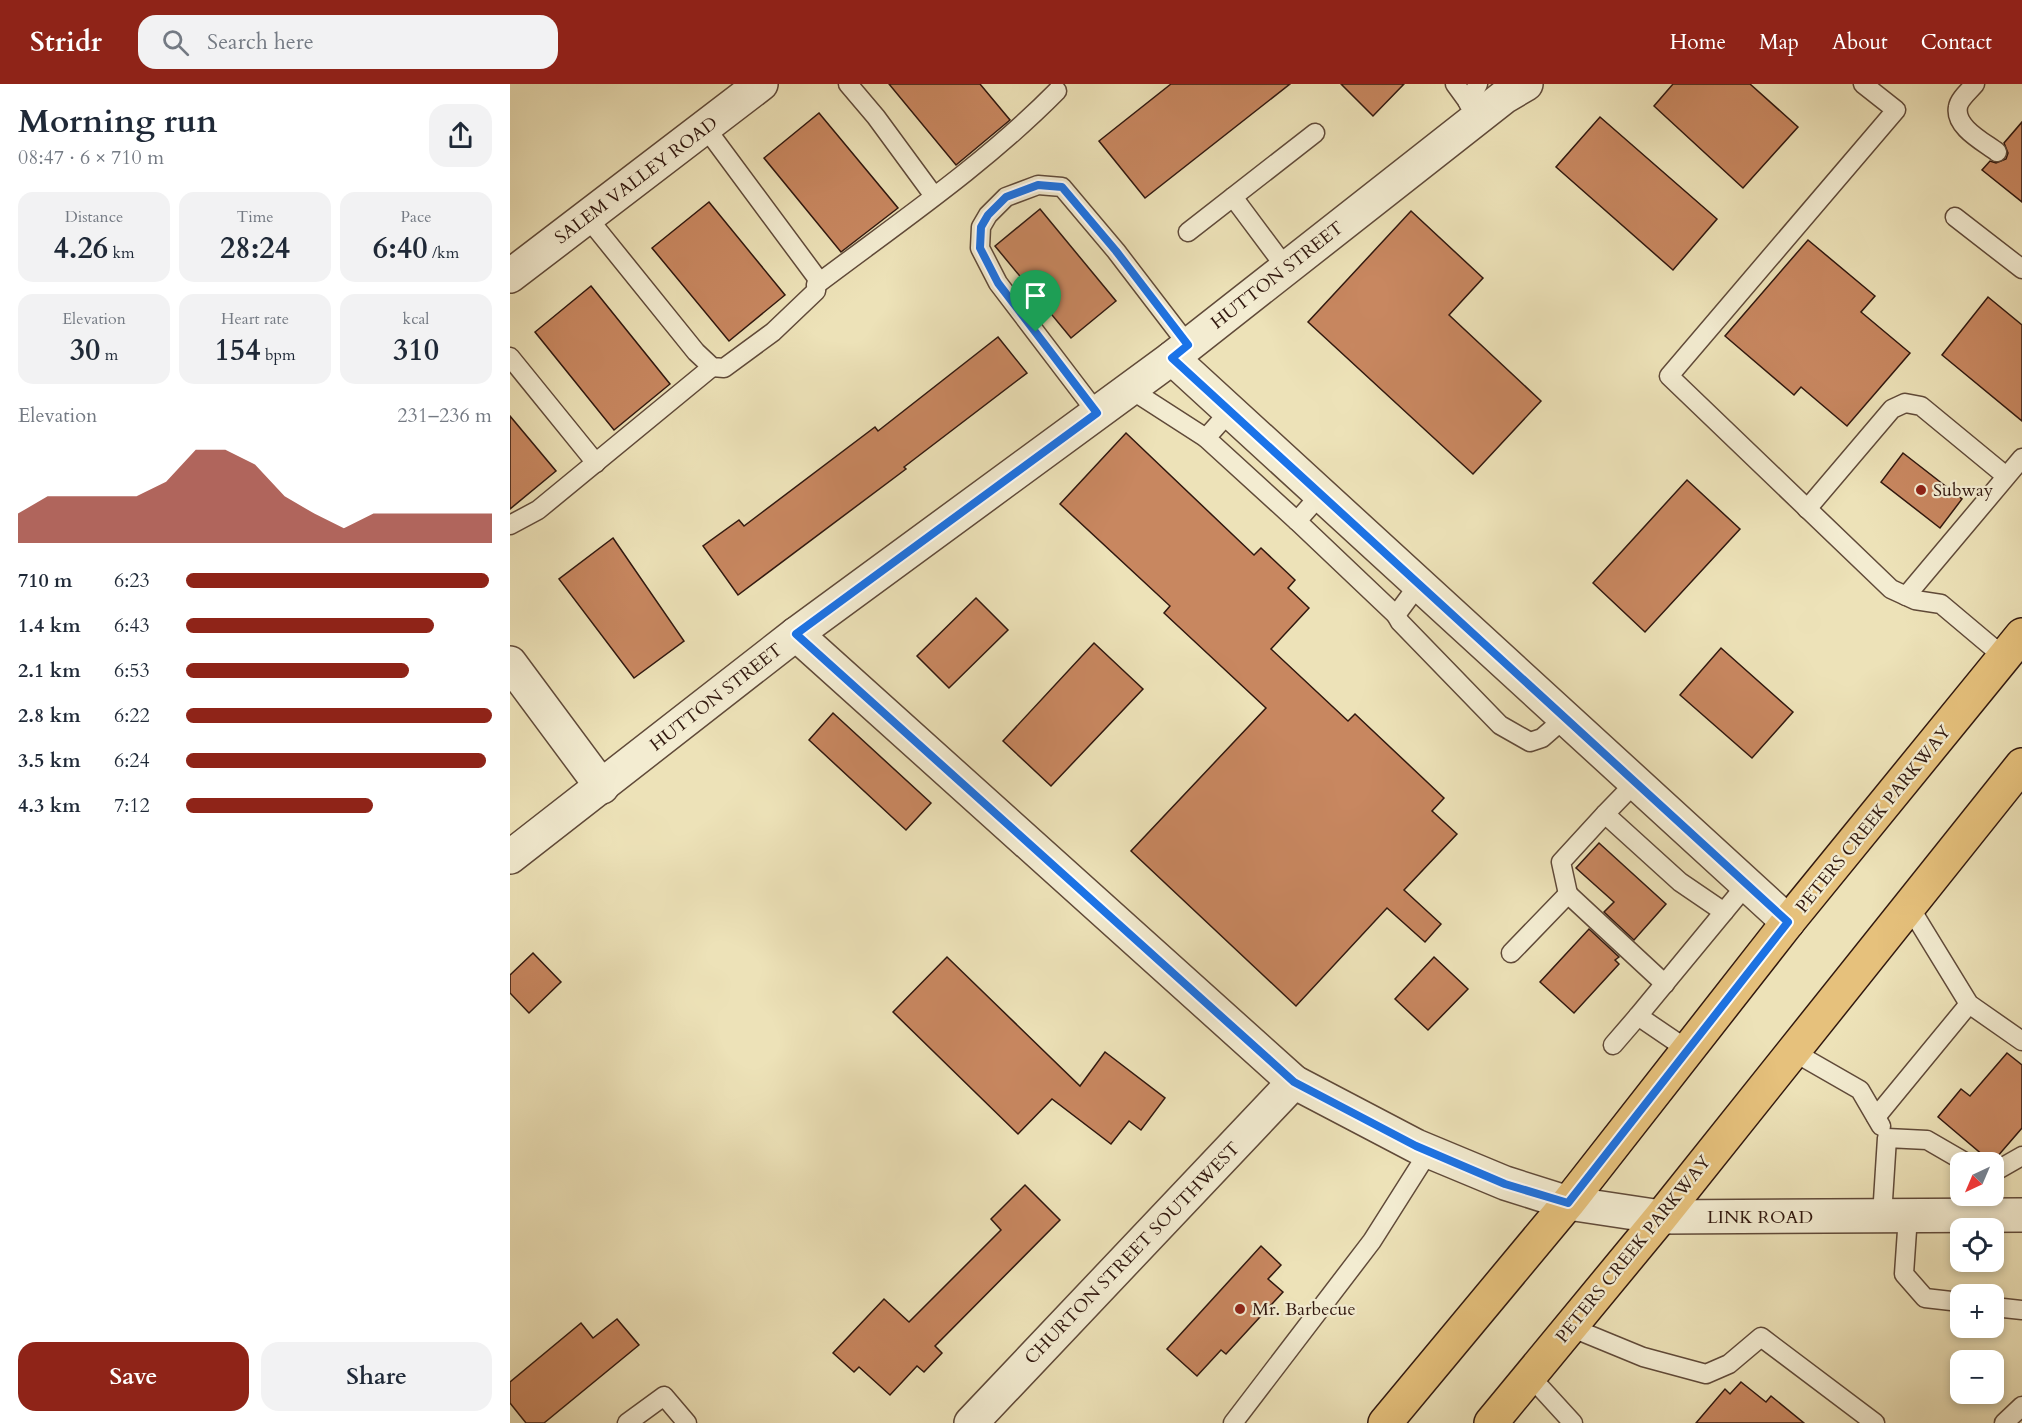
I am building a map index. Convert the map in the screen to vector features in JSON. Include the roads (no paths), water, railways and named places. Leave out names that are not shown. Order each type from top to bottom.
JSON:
[{"type":"main road","name":"PETERS CREEK PARKWAY","points":[[1385,1423],[1568,1203],[1788,922],[2016,654]]},
{"type":"main road","name":"PETERS CREEK PARKWAY","points":[[1491,1423],[1661,1217],[2022,765]]},
{"type":"street","name":"SALEM VALLEY ROAD","points":[[510,276],[761,84]]},
{"type":"street","name":"HUTTON STREET","points":[[510,857],[796,634],[1180,352],[1286,268],[1474,110],[1526,84]]},
{"type":"street","points":[[1180,352],[1230,411],[1788,922]]},
{"type":"street","name":"LINK ROAD","points":[[796,634],[1294,1082],[1429,1151],[1505,1184],[1568,1203],[1661,1217],[1895,1216],[1973,1206]]},
{"type":"street","points":[[510,663],[602,787]]},
{"type":"street","name":"CHURTON STREET SOUTHWEST","points":[[971,1423],[1294,1082]]},
{"type":"street","name":"LINK ROAD","points":[[1985,1206],[2022,1215]]},
{"type":"lane","points":[[848,84],[876,117],[934,196]]},
{"type":"lane","points":[[1455,84],[1474,110]]},
{"type":"lane","points":[[1474,110],[1478,84]]},
{"type":"lane","points":[[1863,84],[1896,110],[1669,376],[1891,589],[1906,596],[1941,604],[2016,654]]},
{"type":"lane","points":[[1975,84],[1958,105],[1958,116],[1963,125],[1996,153]]},
{"type":"lane","points":[[816,285],[1019,130],[1059,86]]},
{"type":"lane","points":[[587,217],[696,352],[712,367],[724,368],[773,332],[816,291],[817,278],[705,127]]},
{"type":"lane","points":[[1188,232],[1315,133]]},
{"type":"lane","points":[[1097,413],[998,283],[980,248],[981,227],[988,215],[1006,197],[1038,185],[1062,187],[1116,251],[1180,352]]},
{"type":"lane","points":[[1233,198],[1286,268]]},
{"type":"lane","points":[[1955,217],[2022,269]]},
{"type":"lane","points":[[510,357],[596,463]]},
{"type":"lane","points":[[510,525],[538,510],[712,367]]},
{"type":"lane","points":[[1130,389],[1206,438],[1396,615],[1407,631],[1500,725],[1530,742],[1542,738],[1565,718]]},
{"type":"lane","points":[[1807,509],[1892,409],[1905,403],[1921,406],[2006,476]]},
{"type":"lane","points":[[1206,438],[1230,411]]},
{"type":"lane","points":[[1906,596],[2022,458]]},
{"type":"lane","points":[[1297,521],[1321,494]]},
{"type":"lane","points":[[1396,615],[1419,584]]},
{"type":"lane","points":[[1636,782],[1562,862],[1568,894],[1665,984]]},
{"type":"lane","points":[[1605,814],[1680,882],[1724,912]]},
{"type":"lane","points":[[1613,1045],[1747,885]]},
{"type":"lane","points":[[1511,953],[1568,894]]},
{"type":"lane","points":[[1909,906],[1969,1004],[2022,1041]]},
{"type":"lane","points":[[1875,1117],[1969,1004]]},
{"type":"lane","points":[[1638,1016],[1688,1050]]},
{"type":"lane","points":[[1792,1051],[1860,1090],[1887,1138],[1904,1274],[1924,1298],[1950,1301]]},
{"type":"lane","points":[[1887,1138],[1927,1140],[1950,1153]]},
{"type":"lane","points":[[1233,1423],[1372,1241],[1429,1151]]},
{"type":"lane","points":[[2004,1166],[2022,1156]]},
{"type":"lane","points":[[2004,1307],[2022,1310]]},
{"type":"lane","points":[[1570,1327],[1643,1356],[1706,1374],[1730,1364],[1761,1337],[1875,1423]]},
{"type":"lane","points":[[1530,1376],[1574,1423]]},
{"type":"lane","points":[[627,1423],[664,1396],[687,1423]]},
{"type":"lane","points":[[2004,1423],[2022,1406]]},
{"type":"place","name":"Subway","points":[[1921,490]]},
{"type":"place","name":"Mr. Barbecue","points":[[1240,1309]]}]
